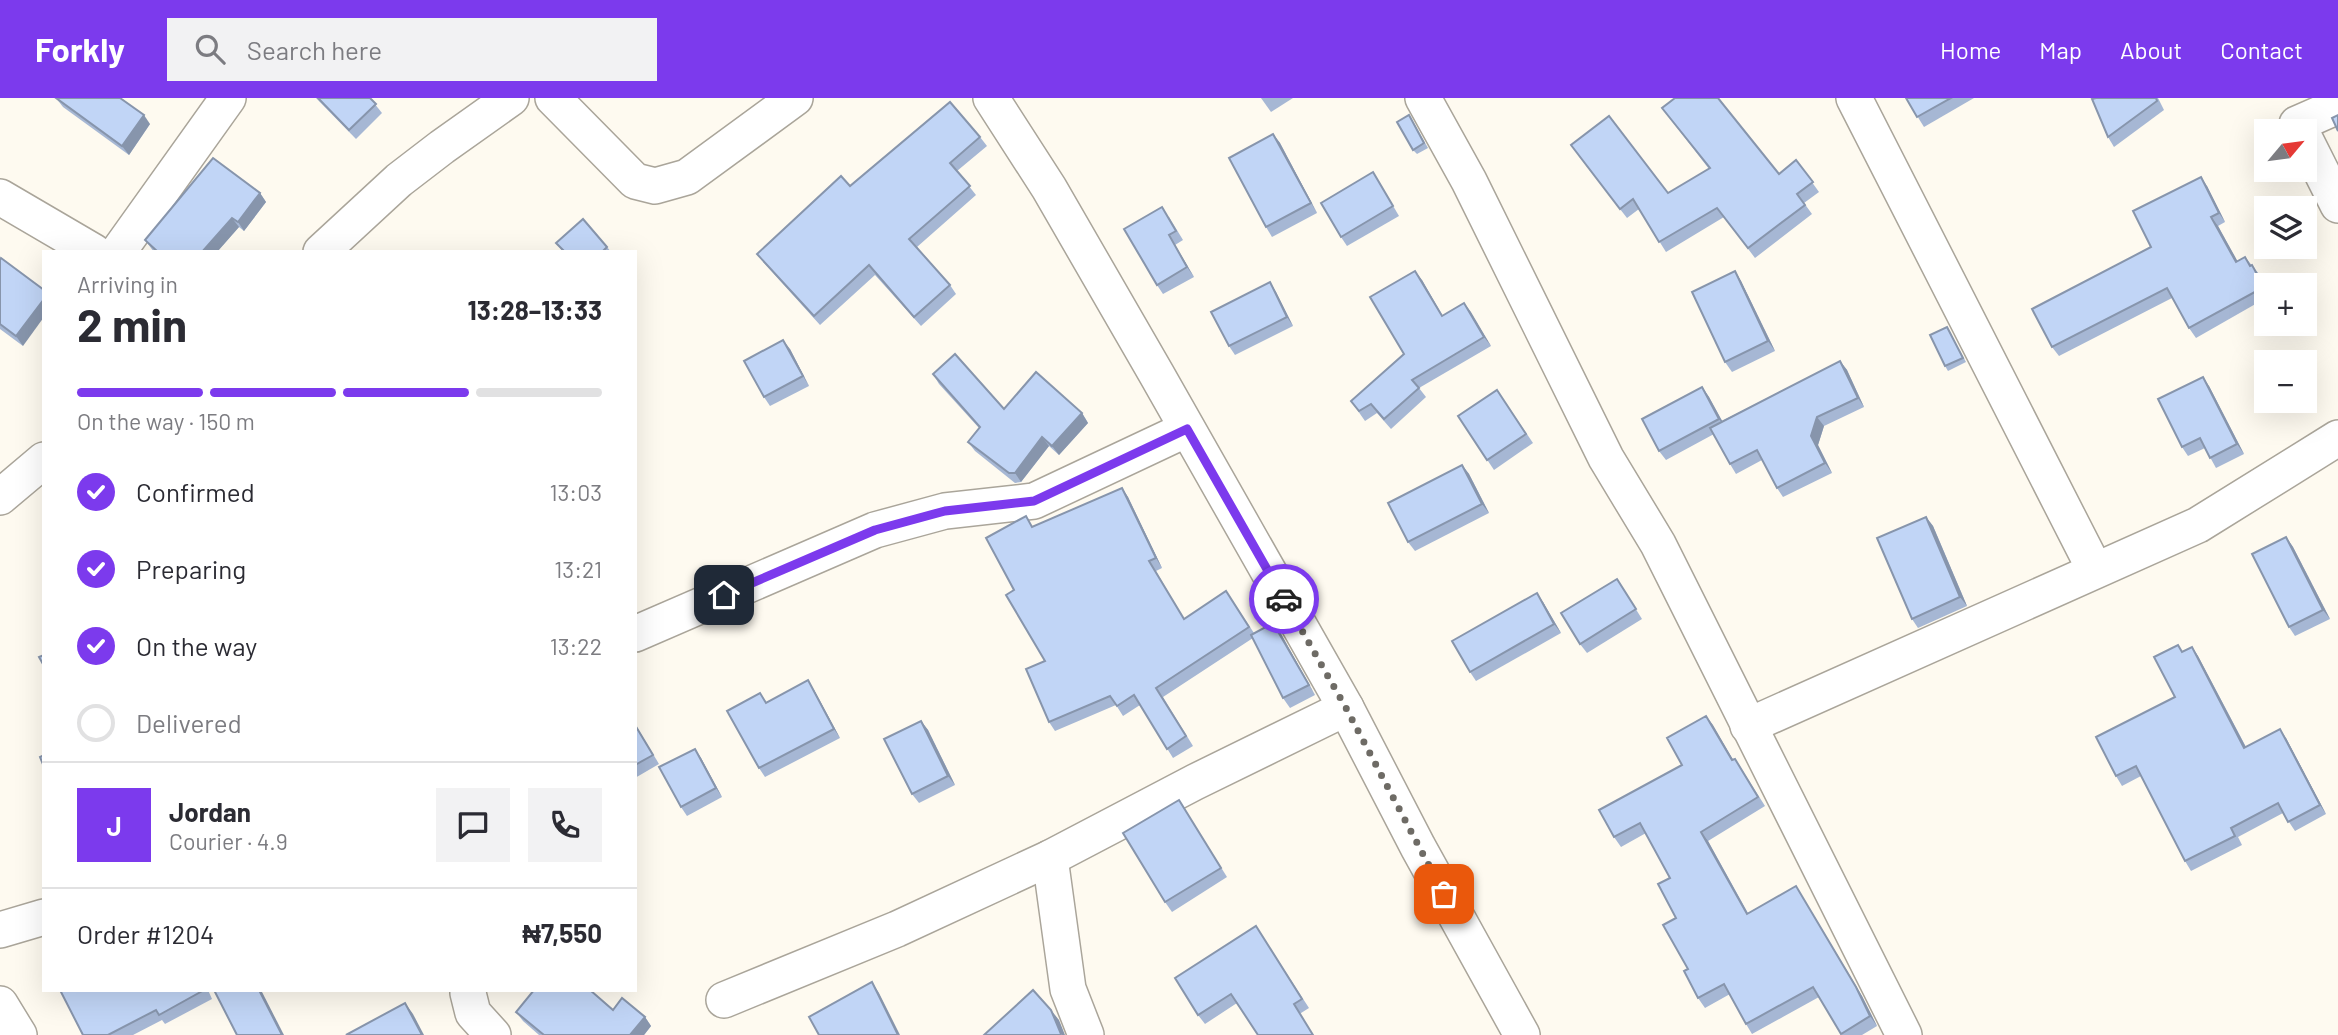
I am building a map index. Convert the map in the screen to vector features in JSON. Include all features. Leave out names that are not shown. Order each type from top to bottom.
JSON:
[{"type":"street","points":[[119,250],[228,98]]},
{"type":"street","points":[[323,250],[400,180],[511,98]]},
{"type":"street","points":[[553,98],[635,181],[655,186],[687,177],[795,98]]},
{"type":"street","points":[[991,98],[1049,187],[1346,708],[1418,847],[1522,1035]]},
{"type":"street","points":[[1423,98],[1469,181],[1606,458],[1658,544],[1904,1035]]},
{"type":"street","points":[[1854,98],[2095,570]]},
{"type":"street","points":[[2307,119],[2338,106]]},
{"type":"street","points":[[2317,163],[2338,205]]},
{"type":"street","points":[[0,197],[91,250]]},
{"type":"street","points":[[637,633],[875,530],[945,511],[1034,501],[1187,429]]},
{"type":"street","points":[[1748,726],[2198,526],[2338,438]]},
{"type":"street","points":[[0,497],[42,462]]},
{"type":"street","points":[[724,1000],[897,929],[1050,858],[1195,782],[1346,708]]},
{"type":"street","points":[[1050,858],[1068,989],[1086,1035]]},
{"type":"street","points":[[0,930],[42,918]]},
{"type":"street","points":[[468,993],[473,1013],[493,1035]]},
{"type":"street","points":[[0,1004],[19,1035]]},
{"type":"building","points":[[56,98],[120,98],[144,115],[122,146]]},
{"type":"building","points":[[318,98],[370,98],[376,104],[349,130]]},
{"type":"building","points":[[1675,98],[1718,98],[1779,174],[1796,160],[1813,182],[1797,194],[1805,205],[1748,248],[1717,208],[1659,242],[1633,199],[1620,209],[1571,145],[1609,116],[1668,193],[1710,168],[1662,108]]},
{"type":"building","points":[[1906,98],[1951,98],[1917,117]]},
{"type":"building","points":[[2156,98],[2157,101],[2108,137],[2092,99]]},
{"type":"building","points":[[950,102],[980,137],[950,163],[970,186],[909,239],[950,285],[914,317],[869,265],[814,316],[757,254],[841,176],[850,186]]},
{"type":"building","points":[[1409,115],[1424,143],[1413,150],[1397,122]]},
{"type":"building","points":[[2338,115],[2338,131],[2332,118]]},
{"type":"building","points":[[1273,134],[1311,203],[1266,227],[1229,158]]},
{"type":"building","points":[[213,158],[260,193],[238,222],[232,218],[204,250],[156,250],[145,240]]},
{"type":"building","points":[[1373,172],[1393,206],[1341,237],[1321,203]]},
{"type":"building","points":[[2201,177],[2219,213],[2211,217],[2236,262],[2245,257],[2256,273],[2254,273],[2254,292],[2189,328],[2167,288],[2052,347],[2032,309],[2151,247],[2133,211]]},
{"type":"building","points":[[1162,207],[1176,231],[1169,235],[1187,267],[1157,285],[1124,229]]},
{"type":"building","points":[[583,219],[607,247],[604,250],[563,250],[556,243]]},
{"type":"building","points":[[1,258],[42,289],[42,302],[16,336],[0,324]]},
{"type":"building","points":[[1415,271],[1442,316],[1464,303],[1484,337],[1412,380],[1419,388],[1384,419],[1371,404],[1359,411],[1351,401],[1404,354],[1370,297]]},
{"type":"building","points":[[1735,271],[1768,341],[1725,362],[1692,292]]},
{"type":"building","points":[[1270,282],[1287,317],[1229,346],[1211,312]]},
{"type":"building","points":[[1947,327],[1963,358],[1945,366],[1930,335]]},
{"type":"building","points":[[783,340],[803,376],[764,397],[744,361]]},
{"type":"building","points":[[955,354],[1004,409],[1036,372],[1082,413],[1052,446],[1042,437],[1015,473],[1009,473],[968,442],[980,427],[933,374]]},
{"type":"building","points":[[1840,361],[1858,398],[1817,417],[1811,436],[1825,463],[1777,488],[1757,450],[1730,464],[1710,428]]},
{"type":"building","points":[[2203,377],[2237,444],[2210,458],[2200,438],[2182,447],[2158,399]]},
{"type":"building","points":[[1702,387],[1719,419],[1659,451],[1642,419]]},
{"type":"building","points":[[1497,390],[1526,434],[1487,460],[1458,416]]},
{"type":"building","points":[[1462,465],[1482,504],[1408,542],[1388,503]]},
{"type":"building","points":[[1122,488],[1156,558],[1149,561],[1184,619],[1226,591],[1249,627],[1156,688],[1186,736],[1167,749],[1134,695],[1117,706],[1110,696],[1049,722],[1026,669],[1045,661],[1006,595],[1014,590],[986,538],[1026,516],[1032,527]]},
{"type":"building","points":[[1926,517],[1960,597],[1912,619],[1877,538]]},
{"type":"building","points":[[2286,537],[2323,610],[2289,627],[2252,554]]},
{"type":"building","points":[[1617,579],[1636,609],[1580,644],[1561,613]]},
{"type":"building","points":[[1537,593],[1554,624],[1470,672],[1452,641]]},
{"type":"building","points":[[1273,623],[1309,685],[1283,698],[1251,635]]},
{"type":"building","points":[[2178,645],[2182,652],[2192,647],[2244,748],[2280,729],[2320,805],[2288,822],[2278,803],[2231,828],[2235,836],[2185,861],[2136,766],[2116,776],[2096,737],[2175,697],[2154,657]]},
{"type":"building","points":[[808,680],[834,729],[759,768],[727,711],[760,693],[766,703]]},
{"type":"building","points":[[1706,716],[1758,797],[1701,832],[1747,914],[1796,886],[1856,987],[1870,1016],[1841,1034],[1813,987],[1746,1024],[1724,984],[1698,998],[1684,971],[1688,969],[1663,925],[1676,918],[1658,884],[1670,878],[1640,823],[1614,837],[1599,810],[1682,765],[1667,738]]},
{"type":"building","points":[[921,721],[948,776],[912,794],[884,739]]},
{"type":"building","points":[[637,728],[653,755],[637,764]]},
{"type":"building","points":[[695,749],[716,788],[681,807],[659,767]]},
{"type":"building","points":[[1179,800],[1221,868],[1165,902],[1123,833]]},
{"type":"building","points":[[1256,926],[1302,999],[1294,1004],[1313,1035],[1258,1035],[1231,994],[1198,1015],[1175,978]]},
{"type":"building","points":[[872,982],[898,1035],[819,1035],[809,1017]]},
{"type":"building","points":[[1033,990],[1051,1010],[1060,1035],[984,1035]]},
{"type":"building","points":[[61,992],[200,992],[159,1015],[156,1010],[108,1035],[83,1035]]},
{"type":"building","points":[[215,992],[260,992],[282,1035],[237,1035]]},
{"type":"building","points":[[532,992],[592,992],[613,1010],[622,998],[645,1017],[630,1035],[544,1035],[516,1012]]},
{"type":"building","points":[[405,1003],[422,1035],[346,1035]]},
{"type":"way so far","points":[[1284,599],[1346,708],[1444,894]]},
{"type":"route","points":[[724,595],[875,530],[945,511],[1034,501],[1187,429],[1284,599]]}]
